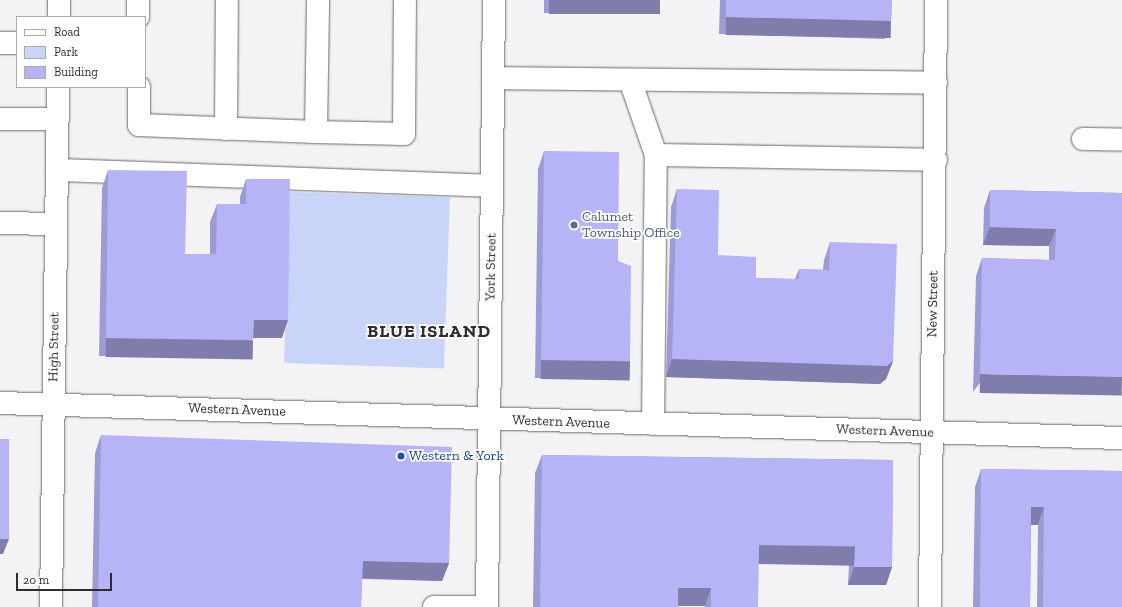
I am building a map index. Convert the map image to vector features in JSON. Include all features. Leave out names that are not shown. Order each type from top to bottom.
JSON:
[{"type":"street","points":[[59,0],[59,16]]},
{"type":"street","points":[[138,0],[138,16]]},
{"type":"street","points":[[226,129],[227,0]]},
{"type":"street","points":[[316,132],[318,0]]},
{"type":"street","points":[[139,88],[139,125],[404,134],[405,0]]},
{"type":"street","name":"York Street","points":[[487,607],[494,0]]},
{"type":"street","name":"New Street","points":[[930,607],[931,432],[936,160],[936,0]]},
{"type":"street","points":[[0,43],[16,44]]},
{"type":"street","points":[[493,78],[936,83]]},
{"type":"street","points":[[630,80],[656,155],[653,424]]},
{"type":"street","name":"High Street","points":[[51,607],[58,88]]},
{"type":"street","points":[[0,119],[58,119]]},
{"type":"street","points":[[1084,139],[1122,140]]},
{"type":"street","points":[[656,155],[936,160]]},
{"type":"street","points":[[57,170],[492,186]]},
{"type":"street","points":[[0,223],[56,224]]},
{"type":"street","name":"Western Avenue","points":[[0,403],[489,420],[1122,438]]},
{"type":"street","points":[[434,607],[487,607]]},
{"type":"green space","points":[[290,192],[450,198],[444,368],[284,363]]},
{"type":"building","points":[[726,0],[892,0],[891,21],[726,17]]},
{"type":"building","name":"Calumet Township Office","points":[[544,151],[619,152],[618,261],[631,266],[630,361],[541,360]]},
{"type":"building","points":[[108,170],[187,171],[185,254],[216,254],[217,204],[246,204],[246,179],[290,179],[288,320],[254,320],[253,340],[106,338]]},
{"type":"building","points":[[677,189],[719,190],[718,255],[756,257],[756,278],[799,279],[799,269],[829,270],[830,242],[897,244],[893,361],[887,366],[672,359]]},
{"type":"building","points":[[990,190],[1122,193],[1122,377],[980,374],[982,258],[1055,260],[1056,229],[990,227]]},
{"type":"building","points":[[101,435],[452,447],[449,563],[363,561],[361,607],[98,607]]},
{"type":"building","points":[[0,439],[9,439],[9,539],[0,539]]},
{"type":"building","points":[[542,455],[893,460],[892,567],[854,567],[855,546],[759,545],[758,607],[711,607],[711,588],[678,588],[678,607],[540,607]]},
{"type":"building","points":[[981,469],[1122,471],[1122,607],[1043,607],[1044,507],[1031,507],[1030,607],[980,607]]},
{"type":"place","name":"Calumet Township Office","points":[[574,225]]},
{"type":"place","name":"Western & York","points":[[401,456]]},
{"type":"district","name":"BLUE ISLAND","points":[[429,331]]}]
